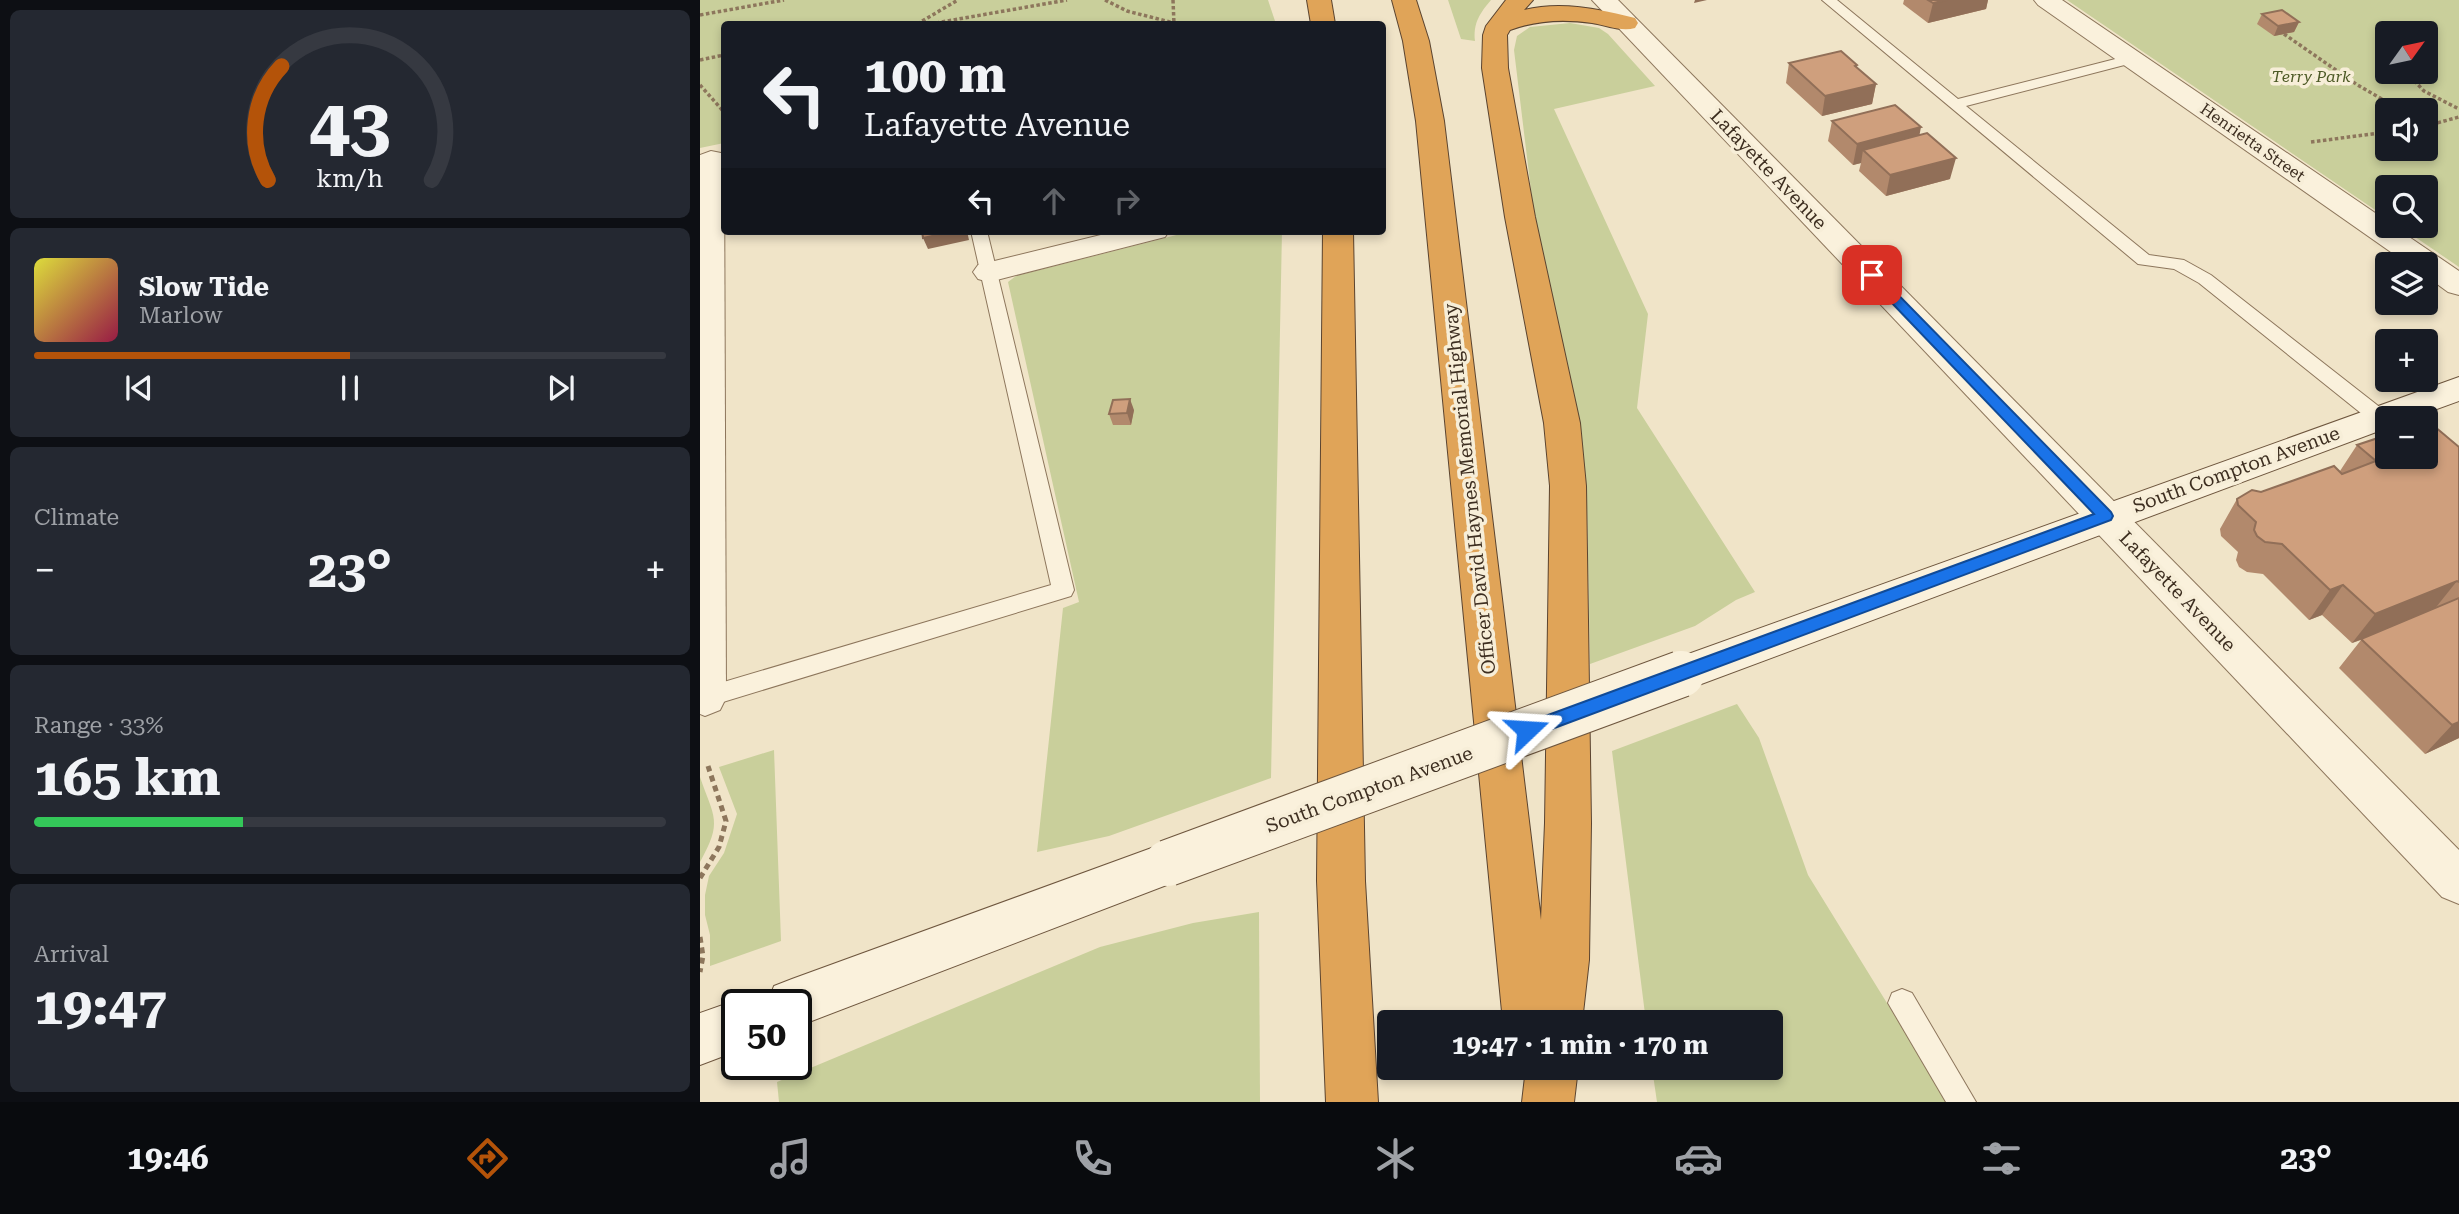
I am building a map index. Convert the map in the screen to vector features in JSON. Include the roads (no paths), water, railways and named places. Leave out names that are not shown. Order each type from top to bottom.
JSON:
[{"type":"highway","points":[[1319,0],[1322,21]]},
{"type":"highway","name":"Officer David Haynes Memorial Highway","points":[[1404,0],[1416,41],[1430,121],[1527,1010]]},
{"type":"highway","points":[[1558,1010],[1564,960],[1568,823],[1568,486],[1562,423],[1520,217],[1493,45],[1509,13],[1520,18],[1555,12],[1626,23]]},
{"type":"highway","points":[[1338,235],[1341,881],[1352,1102]]},
{"type":"highway","points":[[1534,1080],[1536,1102]]},
{"type":"highway","points":[[1548,1102],[1551,1080]]},
{"type":"street","name":"Lafayette Avenue","points":[[1604,0],[2459,882]]},
{"type":"street","name":"Henrietta Street","points":[[2046,0],[2459,285]]},
{"type":"street","points":[[703,698],[705,303],[712,159]]},
{"type":"street","points":[[989,272],[1138,235]]},
{"type":"street","name":"South Compton Avenue","points":[[2409,406],[2459,388]]},
{"type":"street","name":"South Compton Avenue","points":[[812,996],[2105,516],[2375,418]]},
{"type":"street","points":[[700,1039],[721,1032]]},
{"type":"lane","points":[[1829,0],[2144,260],[2178,264],[2205,279],[2375,414]]},
{"type":"lane","points":[[1955,104],[2132,59]]},
{"type":"lane","points":[[703,698],[1063,590],[980,235]]},
{"type":"lane","points":[[1902,1003],[1962,1102]]},
{"type":"park label","name":"Terry Park","points":[[2311,76]]}]
